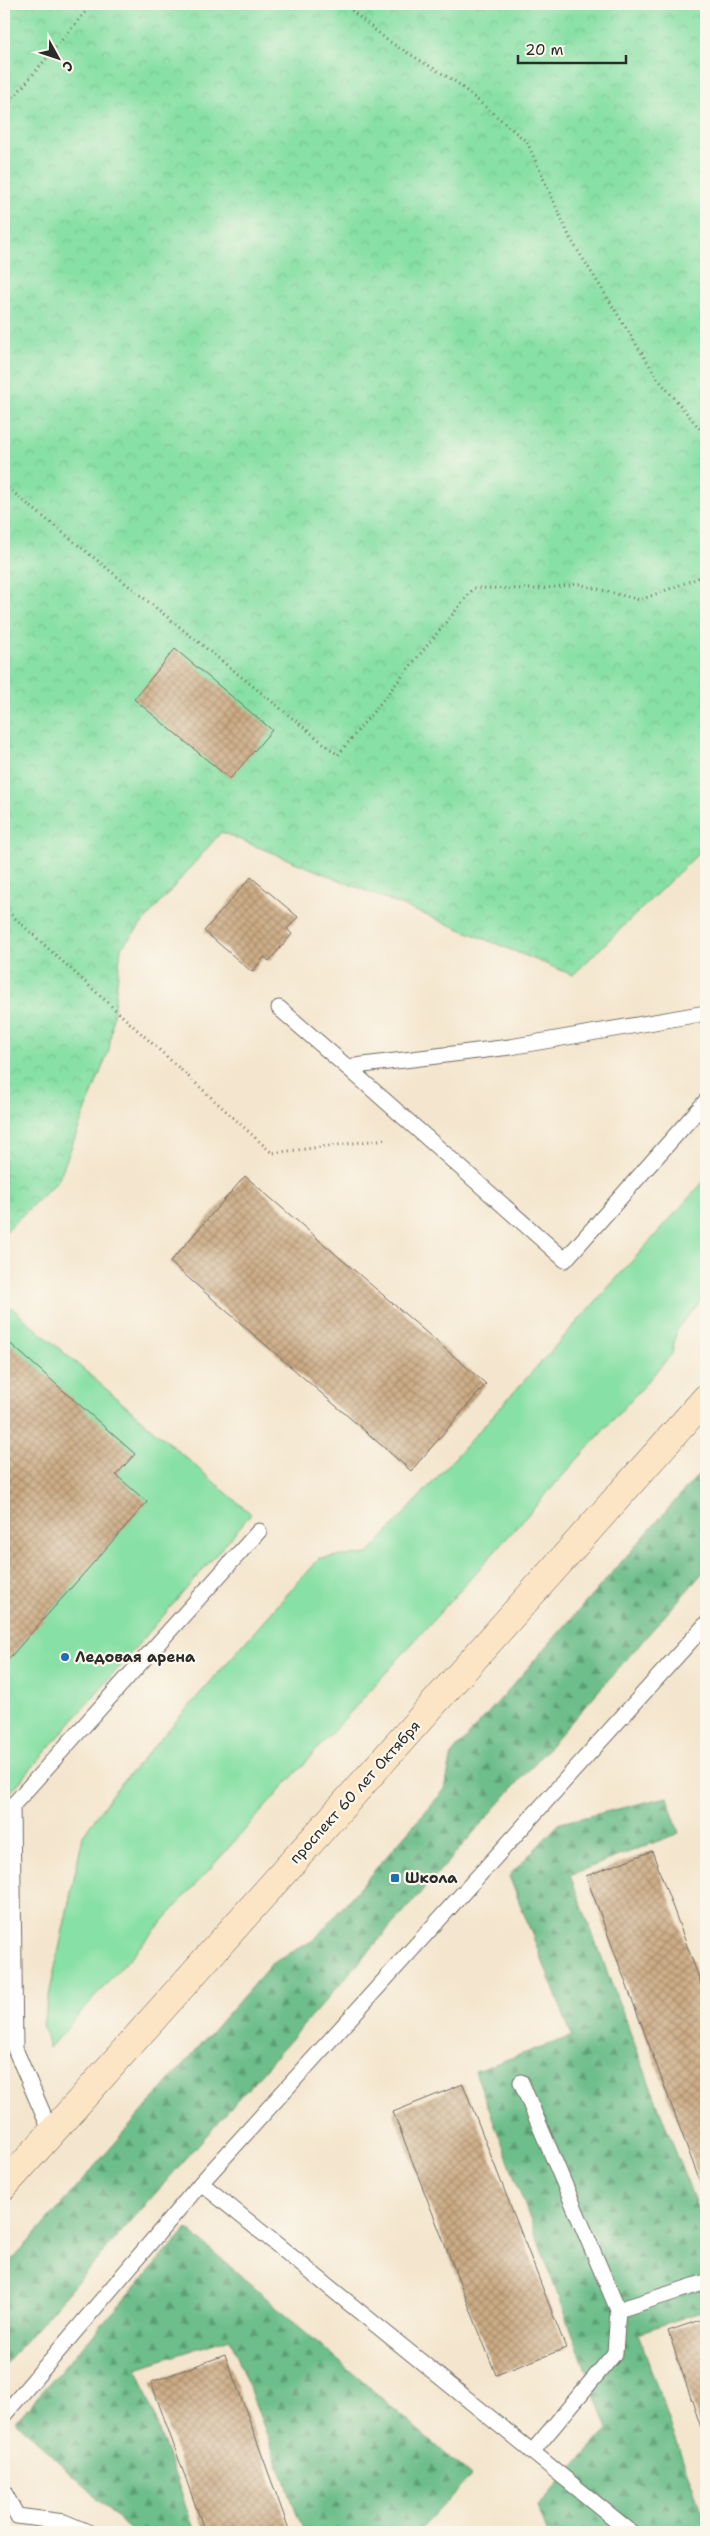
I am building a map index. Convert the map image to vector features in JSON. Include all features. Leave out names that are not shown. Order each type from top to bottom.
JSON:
[{"type":"main road","name":"проспект 60 лет Октября","points":[[4,2186],[706,1398]]},
{"type":"lane","points":[[279,1008],[565,1260],[706,1101]]},
{"type":"lane","points":[[348,1067],[510,1048],[706,1013]]},
{"type":"lane","points":[[51,2132],[15,2049],[12,1806],[259,1531]]},
{"type":"lane","points":[[4,2415],[201,2183],[706,1624]]},
{"type":"lane","points":[[521,2082],[618,2310],[615,2353],[532,2452]]},
{"type":"lane","points":[[201,2183],[632,2532]]},
{"type":"lane","points":[[618,2310],[706,2282]]},
{"type":"lane","points":[[4,2492],[17,2516],[64,2522],[88,2532]]},
{"type":"path","points":[[4,109],[92,4]]},
{"type":"path","points":[[344,4],[388,41],[456,82],[527,142],[570,238],[658,379],[706,436]]},
{"type":"path","points":[[4,485],[338,755],[474,588],[538,589],[579,584],[640,600],[706,575]]},
{"type":"path","points":[[4,908],[272,1153],[424,1135]]},
{"type":"green space","points":[[4,4],[706,4],[706,846],[573,975],[221,832],[121,948],[109,1050],[59,1179],[4,1233]]},
{"type":"green space","points":[[706,1179],[706,1295],[677,1329],[672,1354],[49,2048],[43,2024],[83,1836],[112,1794],[319,1558],[368,1554]]},
{"type":"green space","name":"Ледовая арена","points":[[4,1301],[251,1514],[4,1800]]},
{"type":"green space","points":[[706,1466],[706,1569],[4,2365],[4,2270],[274,1961],[314,1940],[445,1789],[452,1754]]},
{"type":"green space","points":[[667,1797],[679,1833],[570,1875],[706,2231],[706,2310],[638,2333],[706,2524],[706,2532],[547,2532],[537,2506],[608,2429],[475,2071],[572,2036],[509,1876],[560,1823]]},
{"type":"green space","points":[[187,2229],[471,2476],[417,2532],[304,2532],[230,2338],[137,2368],[195,2532],[132,2532],[16,2421]]},
{"type":"building","points":[[175,649],[272,730],[230,779],[134,699]]},
{"type":"building","points":[[251,877],[298,917],[287,929],[292,934],[269,961],[264,957],[252,972],[204,931]]},
{"type":"building","points":[[245,1176],[486,1384],[411,1471],[170,1262]]},
{"type":"building","points":[[4,1338],[135,1454],[116,1475],[147,1502],[4,1664]]},
{"type":"building","points":[[652,1851],[706,1997],[706,2198],[586,1876]]},
{"type":"building","points":[[463,2084],[566,2348],[496,2375],[393,2112]]},
{"type":"building","points":[[706,2318],[706,2442],[668,2331]]},
{"type":"building","points":[[225,2355],[290,2532],[205,2532],[151,2382]]},
{"type":"place","name":"Ледовая арена","points":[[65,1657]]},
{"type":"place","name":"Школа","points":[[395,1878]]}]
